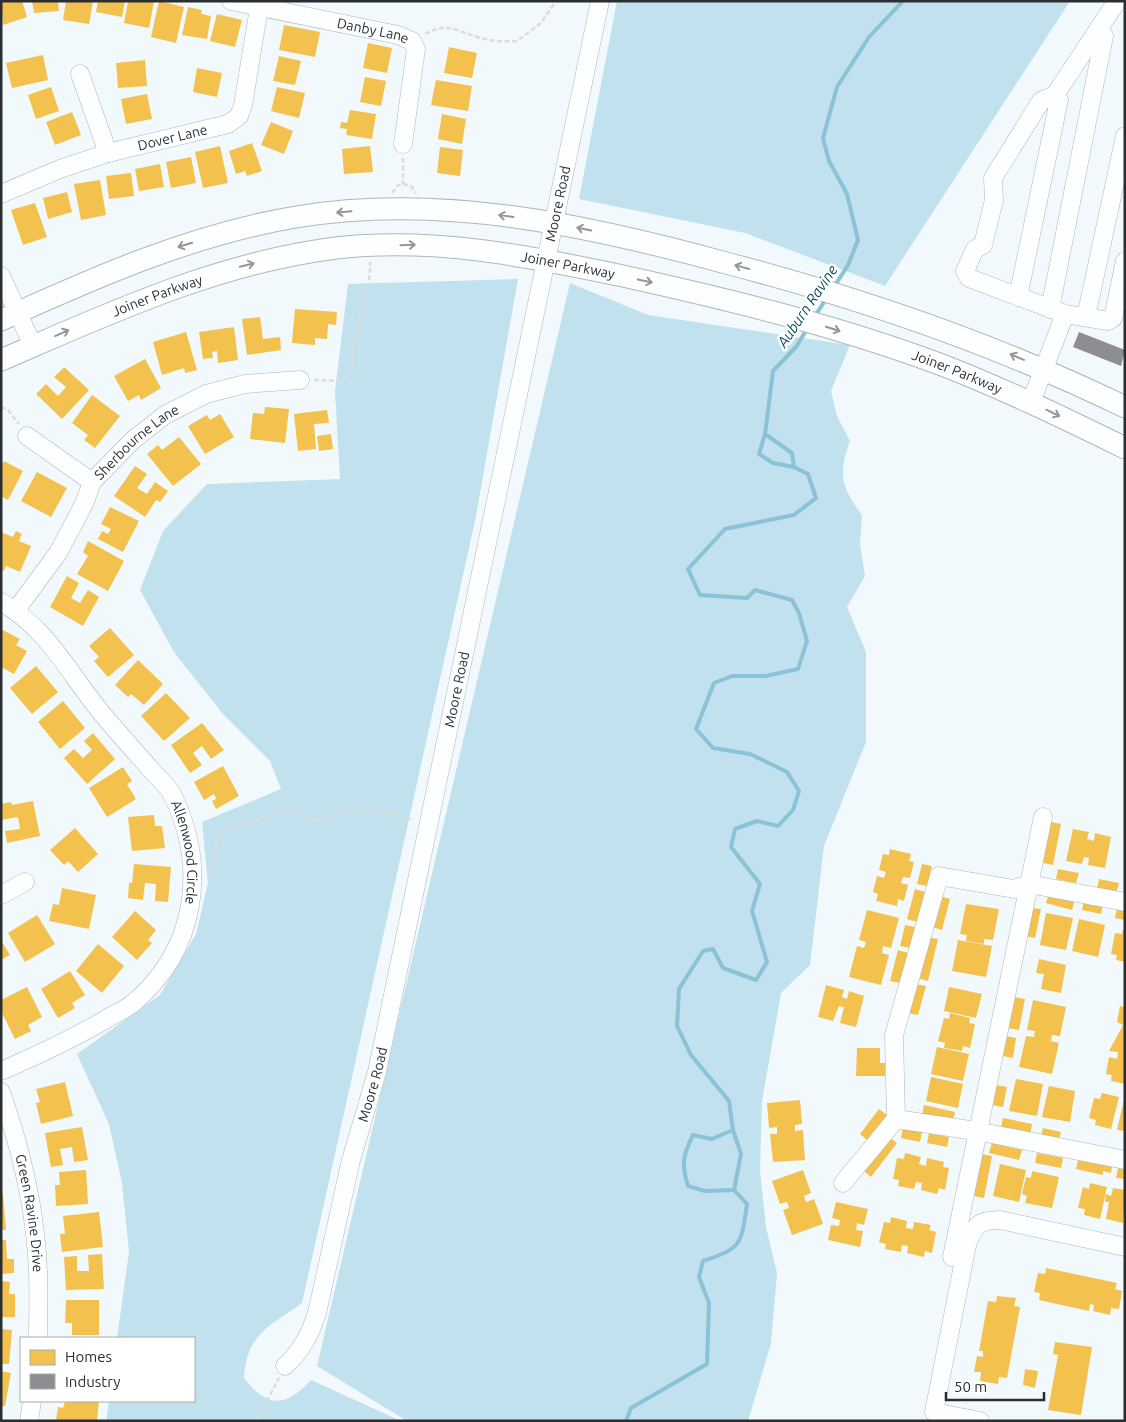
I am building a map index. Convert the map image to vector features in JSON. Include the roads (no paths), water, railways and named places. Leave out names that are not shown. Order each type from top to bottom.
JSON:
[{"type":"main road","points":[[9,316],[136,262],[178,247],[296,217],[369,210],[418,209],[485,213],[554,223],[670,248],[789,279],[874,305],[954,333],[1045,369],[1125,407]]},
{"type":"main road","name":"Joiner Parkway","points":[[1,360],[158,293],[222,271],[301,254],[369,246],[449,246],[546,260],[772,311],[941,365],[1031,402],[1125,448]]},
{"type":"street","name":"Danby Lane","points":[[231,1],[398,35],[412,40],[416,49],[403,144]]},
{"type":"street","name":"Moore Road","points":[[285,1366],[298,1353],[310,1335],[317,1313],[351,1160],[376,1072],[600,1]]},
{"type":"street","points":[[1117,1],[1056,95],[1041,101],[993,178],[994,200],[983,245],[975,249],[965,271],[969,278],[1057,312],[1108,321],[1113,318],[1125,261]]},
{"type":"street","name":"Dover Lane","points":[[1,194],[108,153],[228,124],[239,116],[242,105],[259,8]]},
{"type":"street","points":[[1031,402],[1045,369],[1057,312],[1104,36],[1099,28]]},
{"type":"street","points":[[80,74],[108,153]]},
{"type":"street","points":[[1018,297],[1059,100],[1056,95]]},
{"type":"street","points":[[1086,317],[1125,136]]},
{"type":"street","points":[[1,276],[9,316],[33,346]]},
{"type":"street","name":"Sherbourne Lane","points":[[9,606],[58,553],[84,504],[92,482],[133,440],[165,415],[206,394],[245,384],[300,380]]},
{"type":"street","points":[[27,436],[92,482]]},
{"type":"street","name":"Allenwood Circle","points":[[1,1071],[69,1041],[131,1004],[155,982],[176,952],[190,915],[194,878],[186,829],[173,794],[103,715],[40,631],[9,606]]},
{"type":"street","points":[[952,1257],[976,1131],[1043,817]]},
{"type":"street","points":[[843,1183],[896,1119],[894,1035],[939,876],[1014,889],[1029,884],[1125,902]]},
{"type":"street","points":[[1,896],[25,882]]},
{"type":"street","name":"Green Ravine Drive","points":[[1,1092],[13,1128],[29,1198],[38,1272],[38,1337]]},
{"type":"street","points":[[896,1119],[976,1131],[1125,1160]]},
{"type":"street","points":[[980,1421],[934,1412],[967,1245],[974,1229],[985,1220],[1000,1220],[1125,1246]]},
{"type":"street","points":[[29,1421],[32,1402]]},
{"type":"waterway","name":"Auburn Ravine","points":[[834,287],[848,265],[858,240],[847,194],[829,161],[823,138],[837,87],[869,37],[903,1]]},
{"type":"waterway","name":"Auburn Ravine","points":[[815,316],[826,299]]},
{"type":"waterway","name":"Auburn Ravine","points":[[626,1421],[631,1408],[707,1364],[709,1303],[699,1277],[703,1261],[726,1252],[738,1243],[745,1217],[747,1204],[734,1190],[741,1154],[733,1130],[729,1101],[691,1055],[677,1026],[679,989],[703,951],[713,949],[723,968],[756,980],[767,962],[752,911],[760,884],[731,847],[735,829],[757,821],[778,826],[793,810],[799,791],[787,772],[750,754],[713,748],[696,729],[714,683],[732,676],[766,676],[798,669],[807,641],[799,613],[792,600],[755,590],[747,598],[700,595],[688,569],[725,529],[794,515],[816,498],[808,474],[794,467],[792,453],[765,434],[773,371],[796,347],[807,329]]},
{"type":"waterway","points":[[765,434],[759,454],[773,463],[794,467]]},
{"type":"waterway","points":[[733,1130],[712,1139],[693,1135],[685,1154],[684,1172],[688,1186],[705,1191],[734,1190]]}]
